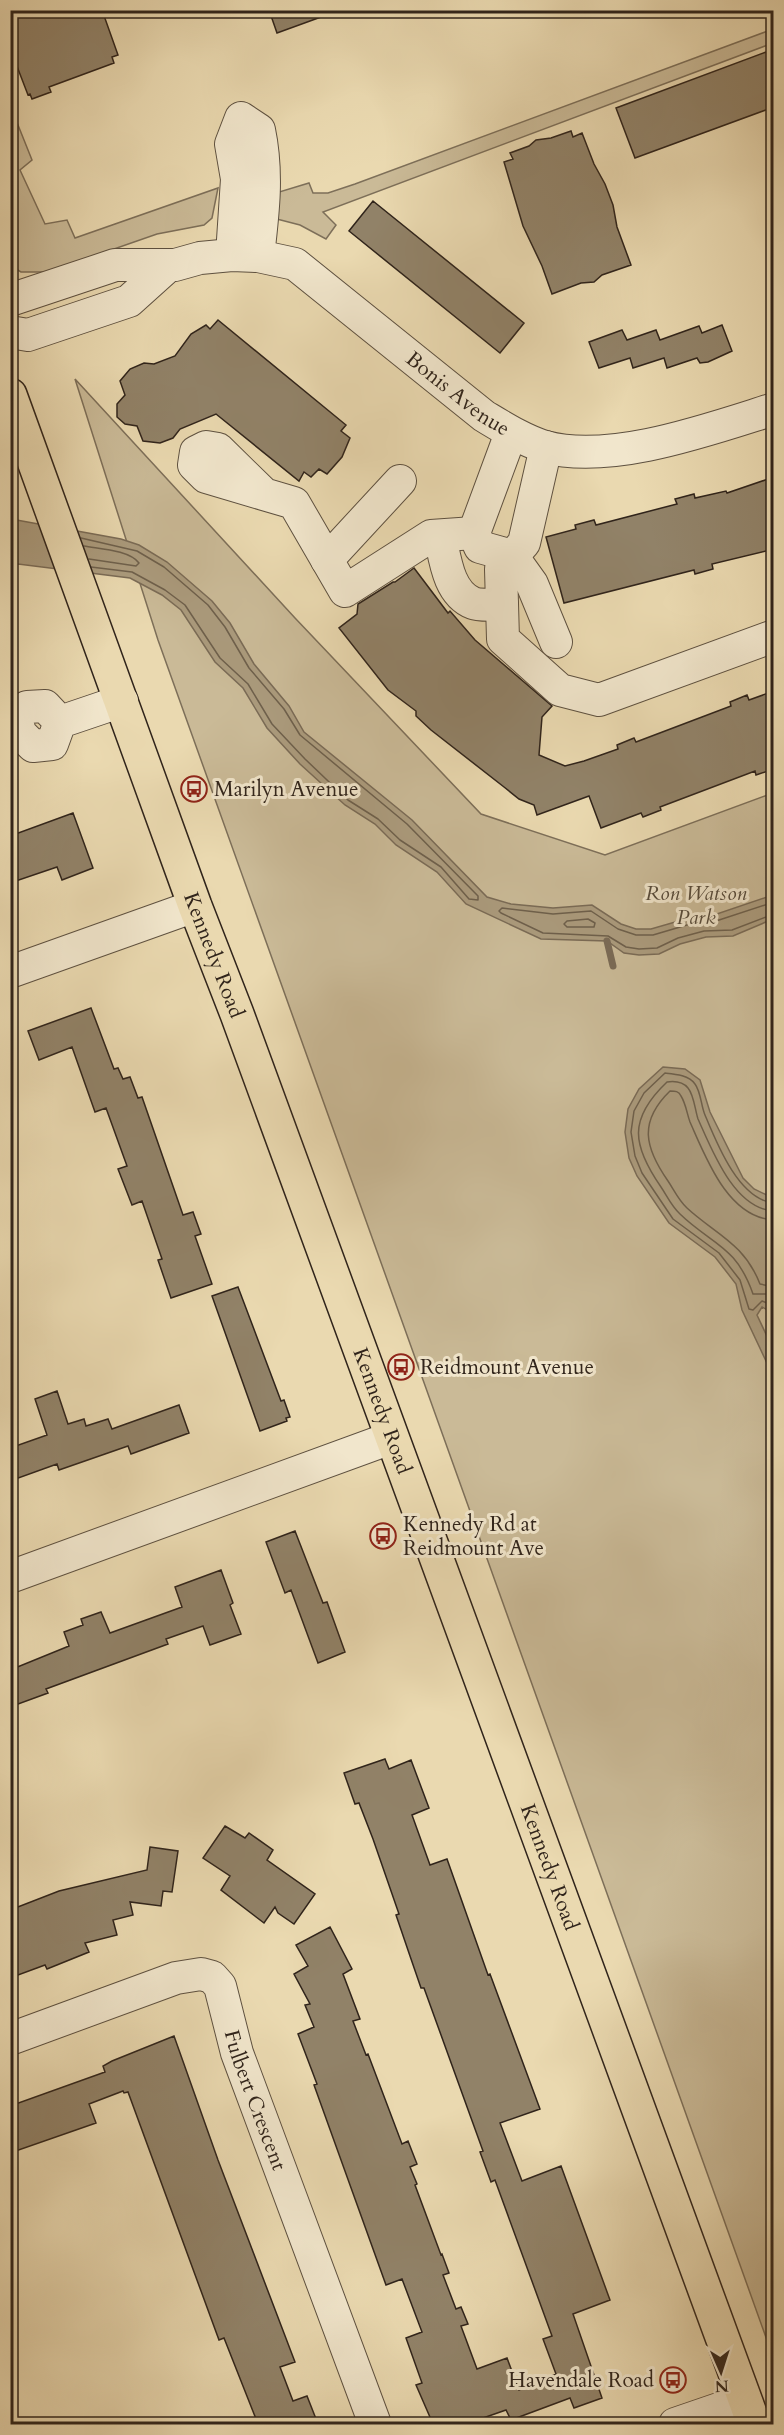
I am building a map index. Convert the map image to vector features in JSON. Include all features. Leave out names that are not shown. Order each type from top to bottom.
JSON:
[{"type":"main road","name":"Kennedy Road","points":[[10,395],[195,906],[237,1014],[749,2412]]},
{"type":"street","name":"Bonis Avenue","points":[[10,300],[115,265],[169,265],[245,255],[294,264],[484,416],[511,433],[546,447],[583,453],[621,450],[774,409]]},
{"type":"street","points":[[10,332],[28,335],[129,302],[169,265]]},
{"type":"street","points":[[511,433],[474,533],[480,547],[512,556],[532,584],[556,642]]},
{"type":"street","points":[[546,447],[524,543],[501,569],[503,639],[560,690],[599,700],[774,636]]},
{"type":"street","points":[[327,560],[400,481]]},
{"type":"street","points":[[264,494],[294,503],[345,591],[431,536],[474,533]]},
{"type":"street","points":[[440,536],[447,567],[456,589],[473,603],[502,605]]},
{"type":"street","points":[[60,722],[122,701]]},
{"type":"street","points":[[10,972],[195,906]]},
{"type":"street","points":[[10,1577],[391,1438]]},
{"type":"street","name":"Fulbert Crescent","points":[[10,2039],[176,1978],[201,1974],[212,1977],[220,1986],[237,2052],[375,2424]]},
{"type":"street","points":[[675,2424],[749,2412]]},
{"type":"green space","points":[[773,29],[773,43],[323,212],[336,225],[326,239],[300,225],[269,217],[279,192],[309,183],[313,193],[328,193]]},
{"type":"green space","points":[[10,105],[32,160],[20,170],[45,224],[67,220],[75,238],[218,188],[212,218],[204,225],[157,234],[48,272],[21,272],[11,266]]},
{"type":"green space","name":"Ron Watson Park","points":[[75,379],[295,618],[481,814],[605,855],[773,793],[773,2357],[158,640]]},
{"type":"water","points":[[11,519],[121,539],[139,545],[167,562],[212,601],[230,623],[254,664],[289,706],[304,732],[412,820],[487,897],[511,904],[553,908],[592,905],[621,924],[636,929],[651,929],[696,916],[711,916],[773,895],[773,919],[733,936],[706,937],[680,944],[659,954],[639,955],[624,953],[607,941],[541,939],[466,904],[437,872],[396,845],[375,824],[345,805],[300,764],[267,728],[243,688],[215,662],[181,610],[162,595],[130,578],[18,564],[11,568]]},
{"type":"water","points":[[663,1067],[685,1069],[700,1080],[710,1112],[743,1178],[754,1189],[773,1198],[773,1313],[762,1307],[757,1315],[773,1349],[773,1376],[742,1310],[736,1284],[715,1257],[669,1223],[637,1176],[629,1158],[625,1132],[628,1109],[639,1089]]},
{"type":"building","points":[[10,10],[102,10],[118,55],[112,57],[114,63],[49,87],[51,92],[32,99],[30,94],[28,95],[10,48]]},
{"type":"building","points":[[269,10],[331,10],[332,13],[277,33]]},
{"type":"building","points":[[766,52],[774,72],[774,107],[635,158],[616,108]]},
{"type":"building","points":[[571,131],[573,137],[582,133],[594,164],[605,184],[631,265],[602,275],[594,282],[581,283],[552,294],[523,226],[504,162],[513,159],[510,153],[529,146],[536,140]]},
{"type":"building","points":[[373,201],[524,323],[500,353],[349,231]]},
{"type":"building","points":[[218,320],[346,425],[341,431],[350,438],[342,457],[327,474],[319,469],[311,477],[304,472],[299,481],[216,414],[180,429],[173,438],[160,443],[143,441],[137,426],[125,424],[117,417],[117,404],[125,395],[120,381],[130,369],[144,363],[154,364],[175,356],[191,334],[206,325],[210,329]]},
{"type":"building","points":[[722,325],[732,351],[708,362],[700,363],[697,358],[667,368],[664,358],[633,368],[630,358],[599,368],[589,342],[622,330],[627,340],[656,330],[660,340],[699,326],[702,333]]},
{"type":"building","points":[[774,477],[774,549],[712,564],[713,569],[695,574],[694,570],[564,603],[546,537],[576,529],[575,525],[594,520],[596,525],[677,504],[675,499],[694,494],[695,498],[726,491],[727,493]]},
{"type":"building","points":[[414,568],[448,613],[450,611],[475,640],[552,706],[542,717],[539,755],[565,766],[584,761],[618,749],[617,745],[634,738],[636,742],[731,706],[730,702],[747,695],[749,700],[774,691],[774,769],[756,775],[755,771],[660,807],[661,810],[643,817],[641,813],[601,828],[589,796],[537,815],[534,805],[519,799],[431,730],[416,716],[416,711],[388,690],[339,628],[357,614],[358,604]]},
{"type":"building","points":[[73,813],[93,868],[62,880],[57,867],[10,883],[10,836]]},
{"type":"building","points":[[91,1008],[114,1069],[118,1068],[123,1079],[130,1077],[138,1098],[142,1097],[183,1215],[193,1212],[201,1234],[195,1236],[212,1284],[171,1298],[158,1260],[162,1259],[142,1201],[132,1205],[118,1169],[127,1166],[106,1108],[95,1112],[72,1047],[39,1060],[28,1031]]},
{"type":"building","points":[[238,1287],[281,1401],[284,1400],[290,1417],[286,1418],[287,1421],[260,1431],[212,1296]]},
{"type":"building","points":[[57,1391],[68,1424],[84,1419],[86,1426],[108,1419],[112,1429],[179,1405],[189,1433],[131,1454],[128,1446],[59,1470],[57,1464],[10,1481],[10,1448],[47,1435],[35,1399]]},
{"type":"building","points":[[295,1531],[323,1603],[327,1602],[345,1652],[318,1663],[291,1590],[285,1593],[266,1542]]},
{"type":"building","points":[[221,1570],[233,1603],[230,1605],[241,1634],[210,1645],[203,1626],[166,1639],[168,1644],[46,1689],[48,1693],[10,1707],[10,1670],[69,1646],[64,1632],[83,1625],[81,1619],[101,1612],[110,1633],[182,1607],[175,1587]]},
{"type":"building","points":[[385,1759],[389,1769],[411,1760],[429,1808],[412,1815],[430,1865],[447,1859],[488,1975],[490,1974],[540,2109],[500,2123],[522,2181],[561,2166],[610,2300],[573,2314],[602,2398],[574,2408],[570,2398],[511,2420],[506,2410],[466,2424],[433,2424],[416,2385],[422,2383],[406,2338],[422,2332],[402,2279],[386,2285],[298,2034],[314,2027],[305,2005],[310,2004],[294,1974],[308,1966],[296,1945],[330,1927],[352,1969],[343,1974],[360,2019],[353,2021],[402,2144],[408,2141],[417,2164],[410,2167],[417,2184],[415,2185],[449,2273],[443,2275],[456,2309],[461,2307],[468,2324],[461,2326],[477,2369],[507,2358],[519,2390],[556,2374],[543,2339],[552,2336],[495,2180],[491,2182],[480,2152],[483,2151],[424,1988],[421,1988],[373,1839],[359,1803],[355,1804],[344,1773]]},
{"type":"building","points":[[225,1826],[245,1838],[249,1833],[273,1850],[267,1860],[315,1894],[294,1924],[278,1913],[275,1907],[264,1923],[221,1890],[230,1876],[203,1858]]},
{"type":"building","points":[[150,1847],[178,1851],[172,1892],[163,1891],[161,1906],[130,1902],[133,1915],[113,1920],[117,1935],[85,1943],[89,1952],[47,1969],[45,1965],[10,1978],[10,1910],[59,1891],[147,1870]]},
{"type":"building","points":[[174,2036],[218,2160],[295,2362],[280,2367],[293,2401],[307,2396],[318,2424],[258,2424],[224,2338],[219,2340],[128,2092],[123,2091],[89,2104],[96,2123],[10,2153],[10,2106],[105,2072],[103,2066],[112,2061]]},
{"type":"waterway","points":[[607,941],[613,966]]},
{"type":"place","name":"Marilyn Avenue","points":[[194,789]]},
{"type":"place","name":"Reidmount Avenue","points":[[401,1367]]},
{"type":"place","name":"Kennedy Rd at Reidmount Ave","points":[[383,1536]]},
{"type":"place","name":"Havendale Road","points":[[673,2380]]}]
